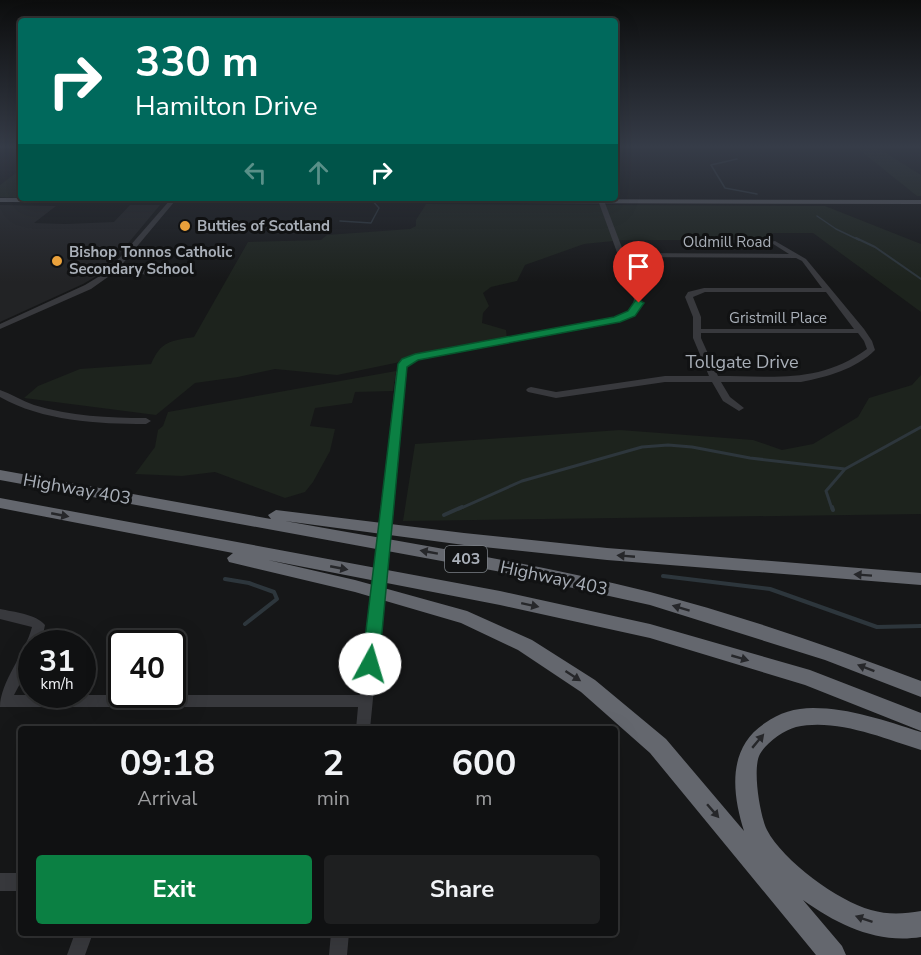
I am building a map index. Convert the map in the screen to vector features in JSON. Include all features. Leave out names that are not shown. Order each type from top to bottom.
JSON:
[{"type":"highway","name":"Highway 403","points":[[0,475],[496,565],[650,599],[831,654],[921,689]]},
{"type":"highway","points":[[124,497],[500,543],[921,579]]},
{"type":"highway","name":"403","points":[[1,504],[116,526]]},
{"type":"highway","name":"Highway 403","points":[[116,526],[500,598],[650,631],[810,678],[921,722]]},
{"type":"highway","points":[[116,526],[231,557],[355,586],[467,618],[525,645],[588,686],[658,746],[833,955]]},
{"type":"highway","points":[[921,741],[828,717],[794,718],[763,735],[748,754],[747,781],[750,809],[759,839],[781,865],[816,895],[863,921],[903,928],[921,924]]},
{"type":"main road","points":[[0,200],[18,200]]},
{"type":"main road","points":[[172,201],[921,202]]},
{"type":"street","points":[[0,327],[94,284],[115,270],[172,201]]},
{"type":"street","points":[[363,726],[400,373],[406,361],[415,357],[578,327],[629,315],[636,309],[639,301],[602,203]]},
{"type":"street","name":"Tollgate Drive","points":[[531,390],[556,395],[665,379],[792,379],[818,375],[851,364],[871,350],[872,345],[804,260],[773,242]]},
{"type":"street","name":"Oldmill Road","points":[[622,255],[797,256]]},
{"type":"street","points":[[115,270],[162,274]]},
{"type":"street","points":[[739,408],[726,399],[715,379],[696,331],[697,317],[689,297],[695,291],[828,290]]},
{"type":"street","name":"Gristmill Place","points":[[696,331],[861,331]]},
{"type":"street","points":[[0,393],[21,404],[44,410],[113,421],[146,421]]},
{"type":"street","points":[[0,614],[30,621],[39,625],[37,630]]},
{"type":"street","points":[[18,671],[2,701],[367,701]]},
{"type":"street","points":[[0,882],[18,882]]},
{"type":"street","points":[[76,955],[83,936]]},
{"type":"street","points":[[338,955],[340,936]]},
{"type":"shaded area","points":[[0,193],[18,193],[18,198],[0,197]]},
{"type":"shaded area","points":[[426,204],[825,206],[921,244],[921,312],[813,233],[774,233],[758,240],[623,240],[584,244],[525,265],[517,281],[491,287],[483,293],[489,306],[483,313],[482,323],[506,330],[507,340],[337,375],[275,369],[195,383],[156,415],[24,398],[38,386],[80,369],[151,364],[167,343],[194,337],[248,242],[321,240],[327,235],[410,229],[416,226],[416,220]]},
{"type":"shaded area","name":"Bishop Tonnos Catholic Secondary School","points":[[0,205],[56,206],[34,223],[65,224],[114,222],[130,205],[160,205],[105,271],[83,284],[0,322]]},
{"type":"shaded area","points":[[396,371],[393,391],[355,392],[352,403],[315,408],[310,426],[335,429],[330,451],[305,492],[285,498],[215,472],[182,476],[135,474],[155,447],[158,430],[163,426],[168,412]]},
{"type":"shaded area","points":[[921,375],[921,514],[403,521],[415,444],[620,430],[753,440],[782,450],[813,444],[858,417],[869,398],[912,385]]},
{"type":"waterway","points":[[749,193],[757,194]]},
{"type":"waterway","points":[[340,221],[371,223],[379,208],[373,201]]},
{"type":"waterway","points":[[817,216],[836,229],[859,240]]},
{"type":"waterway","points":[[856,238],[875,247],[921,279]]},
{"type":"waterway","points":[[845,469],[921,427]]},
{"type":"waterway","points":[[459,509],[522,481],[642,447],[668,445],[692,447],[750,458],[845,469]]},
{"type":"waterway","points":[[832,509],[826,491],[845,469]]},
{"type":"waterway","points":[[444,515],[462,507]]},
{"type":"waterway","points":[[663,576],[770,589],[877,627],[921,626]]},
{"type":"waterway","points":[[225,579],[249,583],[274,592],[277,599],[245,624]]},
{"type":"place","name":"Butties of Scotland","points":[[185,226]]},
{"type":"place","name":"Bishop Tonnos Catholic Secondary School","points":[[57,261]]},
{"type":"route","points":[[370,664],[402,366],[406,361],[415,357],[616,320],[635,311],[639,303]]}]
